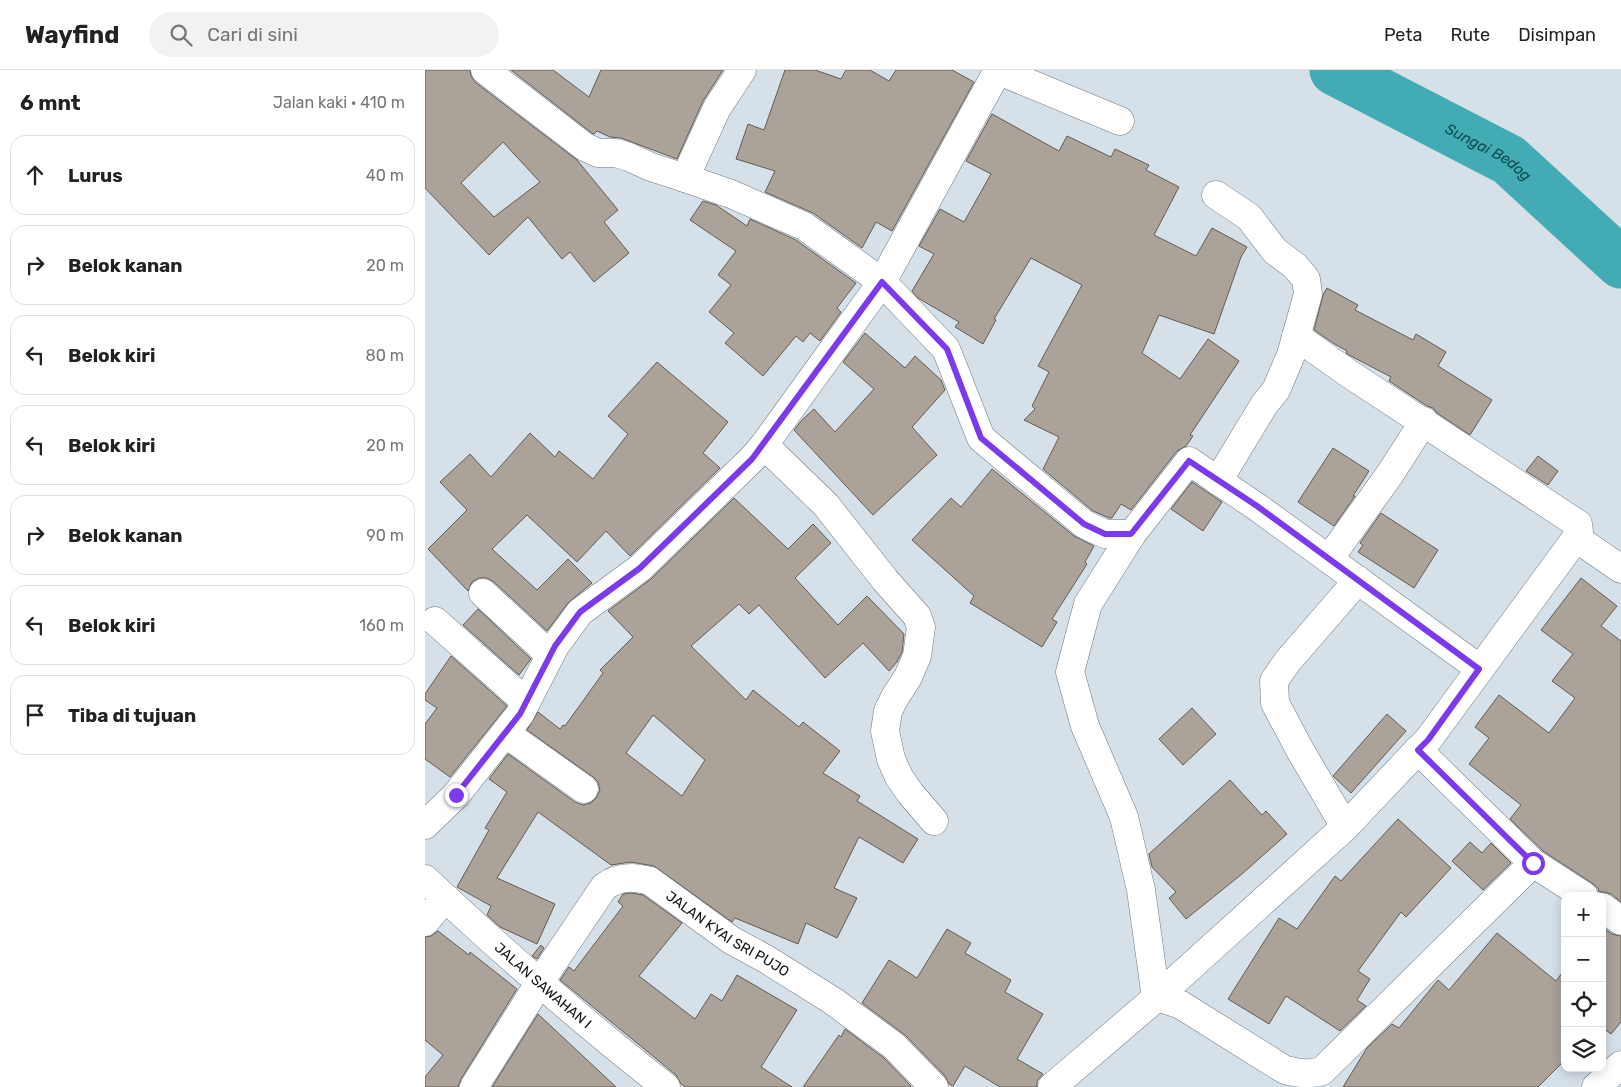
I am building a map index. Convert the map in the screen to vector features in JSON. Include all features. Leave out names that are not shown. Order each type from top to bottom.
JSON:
[{"type":"street","points":[[485,70],[585,147],[598,153],[616,153],[629,157],[651,167],[731,194],[804,226],[882,282],[947,349],[981,438],[1084,524],[1105,534],[1131,534]]},
{"type":"street","points":[[685,178],[717,108],[743,70]]},
{"type":"street","points":[[425,825],[456,795],[520,714],[555,646],[580,612],[640,568],[764,445],[882,282],[998,70],[1121,121]]},
{"type":"street","points":[[1216,195],[1249,217],[1275,251],[1295,266],[1306,278],[1308,294],[1291,355],[1276,390],[1264,405],[1218,481]]},
{"type":"street","points":[[1052,1087],[1156,998],[1345,827],[1428,740],[1579,532],[1578,524],[1424,421],[1348,373],[1296,336]]},
{"type":"street","points":[[1329,559],[1390,474],[1424,421]]},
{"type":"street","points":[[764,445],[826,505],[885,580],[917,616],[921,627],[917,656],[908,677],[888,711],[885,731],[891,759],[899,777],[934,821]]},
{"type":"street","points":[[1156,998],[1141,890],[1124,817],[1085,726],[1070,672],[1088,604],[1131,534],[1189,461],[1329,559],[1479,669]]},
{"type":"street","points":[[1576,538],[1621,569]]},
{"type":"street","points":[[1345,827],[1275,703],[1274,681],[1287,662],[1358,580]]},
{"type":"street","points":[[483,593],[550,655]]},
{"type":"street","points":[[435,621],[526,702]]},
{"type":"street","points":[[505,733],[584,789]]},
{"type":"street","points":[[1418,750],[1533,863],[1578,892]]},
{"type":"street","points":[[1156,998],[1181,1005],[1285,1070],[1305,1074],[1315,1073],[1322,1070],[1533,863]]},
{"type":"street","name":"JALAN KYAI SRI PUJO","points":[[474,1087],[540,982],[604,887],[617,879],[628,877],[650,881],[731,940],[766,959],[833,1001],[894,1046],[934,1087]]},
{"type":"street","name":"JALAN SAWAHAN I","points":[[425,879],[628,1058],[666,1087]]},
{"type":"street","points":[[425,922],[445,898]]},
{"type":"street","points":[[1606,910],[1621,921]]},
{"type":"street","points":[[1596,1087],[1621,1064]]},
{"type":"building","points":[[425,70],[470,70],[475,82],[577,160],[618,210],[604,222],[629,253],[594,282],[570,252],[562,259],[528,217],[489,255],[425,188]],"holes":[[[503,142],[540,182],[494,217],[461,183]]]},
{"type":"building","points":[[511,70],[553,70],[589,97],[601,70],[723,70],[703,101],[677,159],[621,138],[610,137],[597,131],[593,134]]},
{"type":"building","points":[[785,70],[815,70],[841,79],[846,70],[870,70],[889,81],[896,70],[952,70],[974,82],[892,231],[876,222],[862,248],[813,213],[765,192],[775,171],[736,159],[748,124],[764,130]]},
{"type":"building","points":[[992,114],[1059,151],[1067,136],[1111,157],[1115,149],[1149,165],[1146,170],[1179,187],[1154,235],[1196,256],[1212,228],[1247,247],[1241,257],[1214,334],[1159,315],[1142,353],[1180,379],[1208,339],[1239,361],[1190,435],[1193,436],[1186,446],[1177,451],[1131,510],[1121,504],[1112,518],[1093,511],[1043,469],[1059,437],[1024,420],[1035,409],[1032,406],[1049,372],[1038,366],[1082,285],[1031,258],[994,319],[996,320],[983,344],[955,327],[959,322],[918,298],[912,291],[934,254],[919,246],[940,209],[964,222],[991,174],[966,161]]},
{"type":"building","points":[[703,201],[716,205],[747,226],[750,219],[796,240],[856,283],[837,308],[841,312],[820,341],[810,333],[803,342],[796,336],[763,376],[725,343],[734,333],[709,312],[731,285],[718,275],[736,251],[690,220]]},
{"type":"building","points":[[1327,288],[1358,305],[1355,310],[1413,340],[1416,334],[1446,352],[1438,366],[1492,400],[1470,435],[1437,413],[1433,408],[1389,381],[1391,377],[1349,355],[1346,353],[1347,351],[1314,330],[1323,295]]},
{"type":"building","points":[[865,333],[905,368],[915,356],[941,380],[945,390],[912,427],[937,455],[873,515],[794,430],[814,409],[835,432],[874,389],[843,362]]},
{"type":"building","points":[[657,362],[728,422],[703,453],[720,468],[630,556],[606,531],[577,562],[527,515],[492,549],[537,590],[568,559],[592,583],[568,603],[547,631],[494,582],[487,578],[479,578],[472,582],[468,591],[428,549],[467,510],[440,482],[470,454],[491,477],[530,433],[555,457],[559,451],[593,479],[628,434],[608,416]]},
{"type":"building","points":[[1333,448],[1369,471],[1353,496],[1355,496],[1334,526],[1298,502]]},
{"type":"building","points":[[1538,456],[1558,471],[1548,485],[1526,471]]},
{"type":"building","points":[[992,469],[1074,536],[1094,546],[1085,562],[1087,564],[1052,619],[1057,622],[1042,647],[970,603],[974,596],[912,540],[951,498],[961,507]]},
{"type":"building","points":[[1192,482],[1222,502],[1203,531],[1171,509]]},
{"type":"building","points":[[734,498],[788,549],[813,524],[831,543],[795,578],[838,625],[867,596],[904,634],[902,652],[897,662],[889,671],[863,643],[825,678],[759,605],[749,614],[739,604],[691,646],[746,700],[753,690],[799,727],[803,722],[840,751],[823,773],[860,796],[857,801],[918,839],[903,863],[859,837],[834,888],[857,898],[837,938],[806,923],[798,944],[735,918],[732,922],[654,866],[631,862],[611,865],[538,812],[497,878],[555,904],[537,944],[500,927],[487,915],[491,906],[457,887],[489,830],[485,828],[507,792],[489,779],[508,754],[575,802],[583,805],[591,803],[596,798],[600,790],[598,782],[593,777],[527,730],[538,712],[560,729],[563,725],[565,726],[603,673],[600,670],[633,637],[608,611],[651,579]],"holes":[[[653,715],[705,760],[682,796],[626,753]]]},
{"type":"building","points":[[1381,513],[1438,550],[1414,588],[1358,552],[1363,545],[1360,543]]},
{"type":"building","points":[[1581,578],[1617,606],[1601,626],[1621,641],[1621,902],[1611,894],[1599,892],[1598,888],[1592,883],[1543,851],[1510,819],[1521,805],[1469,764],[1489,738],[1475,727],[1499,695],[1549,733],[1575,698],[1552,681],[1573,654],[1541,630]]},
{"type":"building","points":[[478,609],[531,659],[519,675],[463,625]]},
{"type":"building","points":[[451,656],[507,706],[450,777],[425,759],[425,724],[437,708],[425,700],[425,694]]},
{"type":"building","points":[[1192,708],[1216,734],[1183,765],[1159,739]]},
{"type":"building","points":[[1387,714],[1406,731],[1351,793],[1333,776]]},
{"type":"building","points":[[1230,780],[1262,815],[1266,811],[1287,834],[1242,874],[1186,919],[1169,898],[1176,892],[1152,867],[1149,854]]},
{"type":"building","points":[[1398,819],[1451,868],[1406,917],[1401,912],[1358,971],[1370,979],[1357,1000],[1366,1006],[1340,1031],[1286,996],[1269,1024],[1228,999],[1279,918],[1297,929],[1335,876],[1341,881]]},
{"type":"building","points":[[1470,842],[1482,853],[1491,843],[1511,863],[1483,890],[1452,861]]},
{"type":"building","points":[[623,894],[643,895],[682,923],[639,976],[695,1019],[711,994],[722,1001],[737,975],[797,1010],[761,1067],[792,1087],[686,1087],[681,1084],[676,1075],[560,980],[569,967],[574,971],[623,906],[618,902]]},
{"type":"building","points":[[947,929],[971,943],[965,953],[1011,980],[1005,992],[1043,1014],[1017,1059],[1043,1074],[1037,1081],[1037,1087],[1000,1087],[965,1066],[953,1086],[949,1084],[945,1076],[905,1035],[862,1003],[889,960],[917,978]]},
{"type":"building","points":[[1606,930],[1612,934],[1621,936],[1621,1022],[1611,1034],[1606,1030]]},
{"type":"building","points":[[438,931],[469,955],[470,952],[517,989],[461,1079],[458,1087],[425,1087],[425,1077],[443,1055],[425,1040],[425,937],[431,936]]},
{"type":"building","points":[[1497,933],[1556,981],[1561,974],[1561,1064],[1538,1087],[1343,1087],[1367,1048],[1392,1024],[1399,1028],[1438,980],[1449,990]]},
{"type":"building","points":[[541,945],[544,948],[537,959],[532,956]]},
{"type":"building","points":[[538,1014],[616,1087],[492,1087]]},
{"type":"building","points":[[845,1029],[884,1058],[911,1086],[803,1087]]},
{"type":"waterway","name":"Sungai Bedog","points":[[1335,70],[1509,160],[1621,263]]},
{"type":"route","points":[[456,795],[520,714],[555,646],[580,612],[640,568],[752,459],[882,282],[947,349],[981,438],[1084,524],[1105,534],[1131,534],[1189,461],[1257,506],[1479,669],[1428,740],[1418,750],[1533,863]]}]
